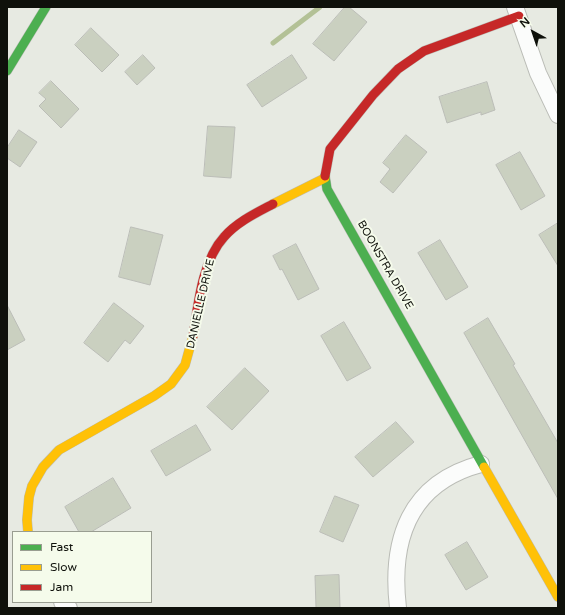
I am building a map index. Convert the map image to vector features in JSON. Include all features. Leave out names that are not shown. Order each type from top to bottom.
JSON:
[{"type":"street","points":[[7,71],[46,7]]},
{"type":"street","points":[[517,12],[538,74],[558,115]]},
{"type":"street","name":"BOONSTRA DRIVE","points":[[517,12],[412,56],[397,68],[330,149],[325,163],[325,178],[328,189],[412,337],[481,464],[558,596]]},
{"type":"street","name":"DANIELLE DRIVE","points":[[28,531],[27,508],[31,489],[38,472],[50,458],[59,450],[154,396],[168,386],[180,373],[188,358],[193,340],[207,269],[214,251],[224,237],[237,224],[325,178]]},
{"type":"street","points":[[398,608],[395,582],[396,558],[402,535],[411,514],[424,496],[435,486],[453,474],[481,464]]},
{"type":"building","points":[[345,7],[349,7],[367,22],[334,61],[313,44]]},
{"type":"building","points":[[91,28],[119,55],[102,72],[75,45]]},
{"type":"building","points":[[143,55],[155,68],[137,85],[125,72]]},
{"type":"building","points":[[292,55],[307,78],[262,107],[247,85]]},
{"type":"building","points":[[51,81],[79,109],[61,128],[39,106],[46,99],[39,93]]},
{"type":"building","points":[[487,82],[495,110],[481,115],[481,112],[447,123],[439,97]]},
{"type":"building","points":[[208,126],[235,127],[231,178],[204,176]]},
{"type":"building","points":[[19,130],[37,142],[20,167],[7,158],[7,148]]},
{"type":"building","points":[[406,135],[427,152],[393,193],[380,182],[390,169],[383,163]]},
{"type":"building","points":[[520,152],[545,196],[521,210],[496,165]]},
{"type":"building","points":[[558,223],[558,266],[539,235]]},
{"type":"building","points":[[131,227],[163,235],[150,285],[119,277]]},
{"type":"building","points":[[440,240],[468,287],[446,300],[418,253]]},
{"type":"building","points":[[296,244],[319,289],[298,300],[282,269],[280,270],[273,256]]},
{"type":"building","points":[[114,303],[144,326],[130,344],[125,340],[108,362],[84,343]]},
{"type":"building","points":[[7,305],[25,340],[7,350]]},
{"type":"building","points":[[488,318],[558,443],[558,499],[464,333]]},
{"type":"building","points":[[344,322],[371,368],[347,381],[321,336]]},
{"type":"building","points":[[245,368],[269,391],[232,430],[207,407]]},
{"type":"building","points":[[396,422],[414,442],[373,477],[355,457]]},
{"type":"building","points":[[196,425],[211,450],[166,476],[151,451]]},
{"type":"building","points":[[113,478],[131,508],[93,531],[78,531],[65,507]]},
{"type":"building","points":[[335,496],[359,505],[343,542],[320,532]]},
{"type":"building","points":[[467,542],[488,577],[466,590],[445,555]]},
{"type":"building","points":[[339,575],[340,608],[316,608],[315,576]]},
{"type":"waterway","points":[[273,43],[320,7]]},
{"type":"traffic: fast","points":[[7,71],[46,7]]},
{"type":"traffic: fast","points":[[325,176],[327,189],[484,467]]},
{"type":"traffic: slow","points":[[273,204],[325,178]]},
{"type":"traffic: slow","points":[[28,531],[27,520],[29,497],[32,486],[43,467],[59,450],[154,396],[171,384],[185,365],[193,336]]},
{"type":"traffic: slow","points":[[484,467],[558,597]]},
{"type":"traffic: jam","points":[[325,176],[330,149],[373,95],[398,69],[424,51],[519,16]]},
{"type":"traffic: jam","points":[[193,336],[202,284],[211,258],[217,247],[224,237],[235,227],[247,218],[273,204]]}]
